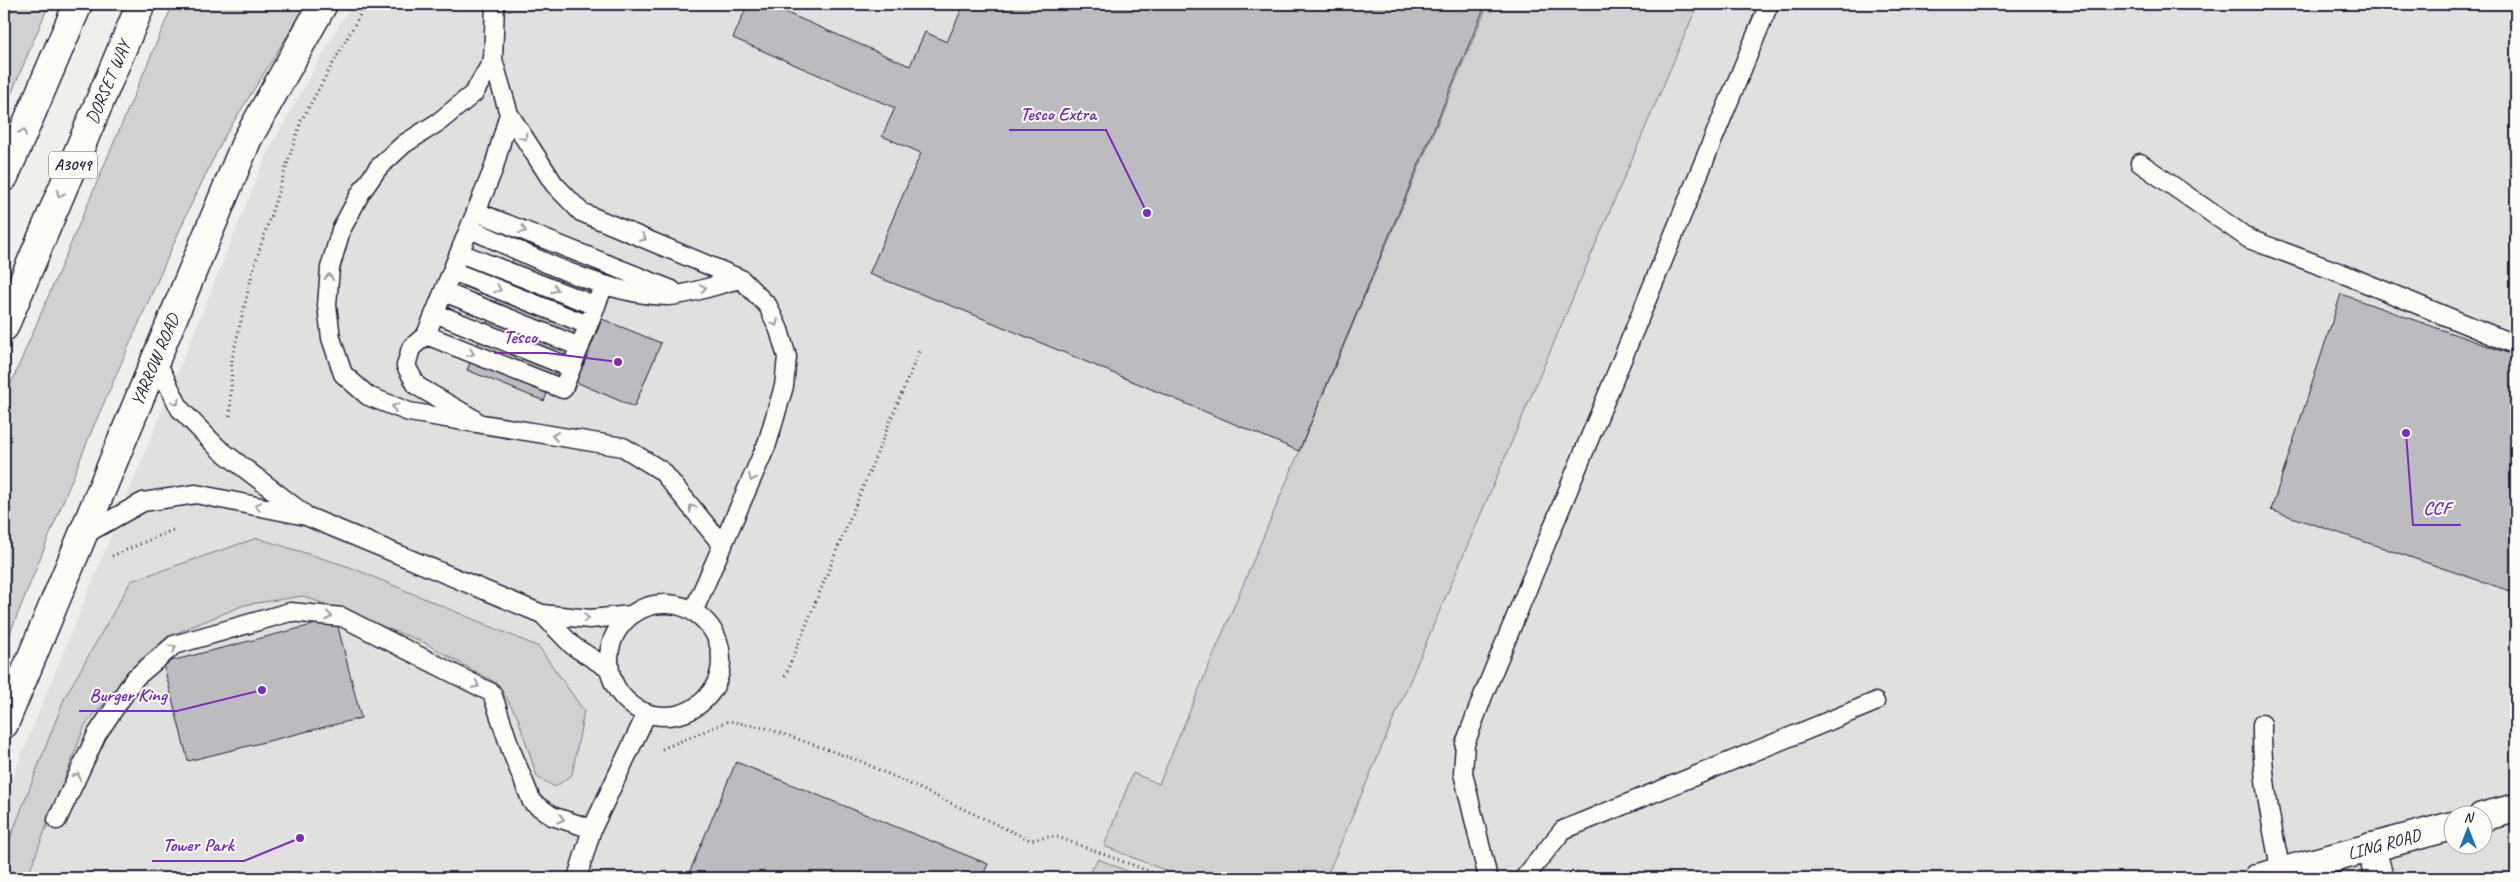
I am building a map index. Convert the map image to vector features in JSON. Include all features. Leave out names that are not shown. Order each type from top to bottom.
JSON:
[{"type":"main road","points":[[4,177],[78,4]]},
{"type":"main road","name":"DORSET WAY","points":[[4,327],[141,4]]},
{"type":"main road","name":"YARROW ROAD","points":[[4,724],[247,140],[323,4]]},
{"type":"main road","points":[[2492,815],[2516,808]]},
{"type":"main road","name":"LING ROAD","points":[[2270,875],[2442,829]]},
{"type":"main road","points":[[2371,848],[2379,878]]},
{"type":"lane","points":[[495,4],[493,60],[509,114],[554,184],[581,212],[741,279],[768,306],[779,330],[787,357],[784,386],[767,444],[693,612]]},
{"type":"lane","points":[[1488,878],[1463,773],[1465,744],[1494,668],[1769,4]]},
{"type":"lane","points":[[493,60],[474,93],[440,121],[404,144],[378,168],[360,194],[341,230],[330,268],[327,305],[331,338],[343,374],[368,396],[409,412],[623,446],[662,471],[722,546]]},
{"type":"lane","points":[[483,424],[417,386],[406,366],[412,348],[426,335],[477,212],[494,170],[509,114]]},
{"type":"lane","points":[[2140,163],[2249,239],[2346,275],[2516,345]]},
{"type":"lane","points":[[477,212],[680,293]]},
{"type":"lane","points":[[470,229],[604,285],[668,296],[741,279]]},
{"type":"lane","points":[[460,253],[596,306]]},
{"type":"lane","points":[[452,271],[588,325]]},
{"type":"lane","points":[[426,335],[563,389],[604,285]]},
{"type":"lane","points":[[444,292],[580,347]]},
{"type":"lane","points":[[435,313],[571,368]]},
{"type":"lane","points":[[155,358],[180,409],[218,448],[306,516]]},
{"type":"lane","points":[[82,536],[143,502],[196,494],[306,516],[542,614],[590,619],[631,615]]},
{"type":"lane","points":[[662,604],[678,605],[693,612],[708,625],[718,642],[721,663],[716,682],[705,699],[688,711],[668,716],[647,713],[629,703],[616,688],[609,668],[610,648],[617,630],[631,615],[645,607],[662,604]]},
{"type":"lane","points":[[57,820],[97,734],[135,678],[174,645],[290,612],[342,617],[492,693],[511,750],[532,802],[552,816],[592,828]]},
{"type":"lane","points":[[542,614],[573,646],[609,668]]},
{"type":"lane","points":[[1524,878],[1563,830],[1875,702]]},
{"type":"lane","points":[[577,878],[592,828],[647,713]]},
{"type":"lane","points":[[2262,724],[2262,761],[2271,824],[2270,875]]},
{"type":"path","points":[[230,416],[232,359],[251,279],[301,121],[366,4]]},
{"type":"path","points":[[786,676],[920,349]]},
{"type":"path","points":[[654,753],[729,722],[766,728],[860,761],[1030,840],[1055,836],[1167,878]]},
{"type":"shaded area","points":[[4,4],[49,4],[4,111]]},
{"type":"shaded area","points":[[173,4],[307,4],[223,139],[189,209],[92,430],[4,648],[4,400]]},
{"type":"shaded area","points":[[351,4],[2516,4],[2516,878],[4,878],[4,798],[268,151]]},
{"type":"shaded area","points":[[1488,4],[1698,4],[1326,878],[1184,878],[1104,846],[1133,773],[1159,784]]},
{"type":"shaded area","points":[[257,538],[350,567],[539,647],[584,711],[572,775],[555,787],[537,777],[518,718],[498,684],[421,641],[303,596],[244,605],[167,637],[136,667],[85,725],[27,878],[4,878],[4,854],[65,697],[131,581]]},
{"type":"shaded area","points":[[1098,859],[1144,878],[1086,878]]},
{"type":"building","points":[[748,4],[766,4],[910,66],[925,32],[947,42],[964,4],[1486,4],[1299,451],[960,309],[869,274],[921,153],[882,136],[895,108],[733,38]]},
{"type":"building","points":[[2516,149],[2516,170],[2510,168]]},
{"type":"building","points":[[520,243],[596,275],[581,309],[602,319],[576,382],[555,373],[544,401],[467,370]]},
{"type":"building","points":[[2341,294],[2516,356],[2516,593],[2271,510]]},
{"type":"building","points":[[602,319],[661,343],[634,407],[576,382]]},
{"type":"building","points":[[336,619],[361,718],[188,761],[163,663]]},
{"type":"building","points":[[736,762],[988,864],[982,878],[687,878]]},
{"type":"place","name":"Tesco Extra","points":[[1147,213]]},
{"type":"place","name":"Tesco","points":[[618,362]]},
{"type":"place","name":"CCF","points":[[2406,433]]},
{"type":"place","name":"Burger King","points":[[262,690]]},
{"type":"place","name":"Tower Park","points":[[300,838]]}]
